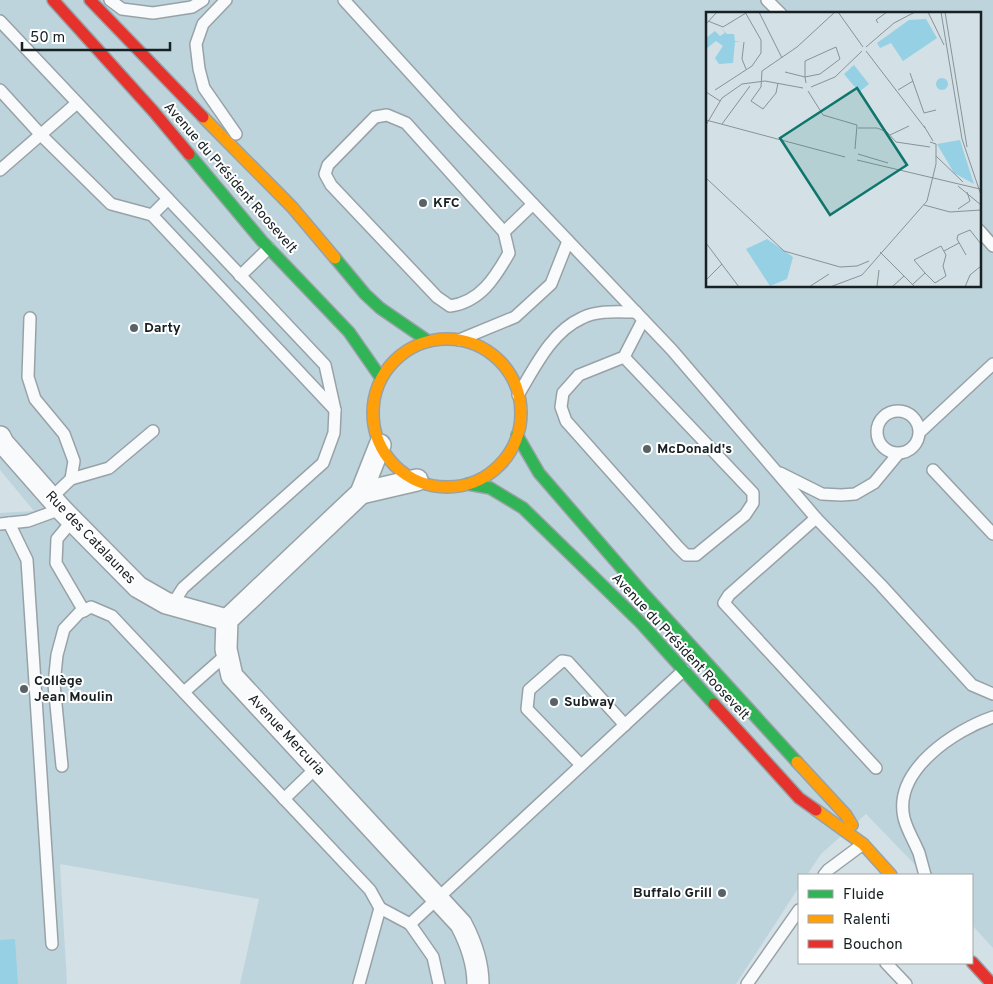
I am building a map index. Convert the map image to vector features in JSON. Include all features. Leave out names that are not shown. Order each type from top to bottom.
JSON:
[{"type":"main road","name":"Avenue du Président Roosevelt","points":[[53,0],[154,112],[269,248],[349,332],[381,378]]},
{"type":"main road","name":"Avenue du Président Roosevelt","points":[[90,0],[292,207],[365,294],[380,308],[428,341]]},
{"type":"main road","points":[[459,340],[479,346],[497,358],[510,375],[518,395],[521,415],[517,435],[512,448],[504,460],[488,474],[468,484],[448,487],[417,480],[392,464],[380,445],[373,423],[374,400],[381,378],[401,354],[414,346],[428,341],[459,340]]},
{"type":"main road","name":"Avenue du Président Roosevelt","points":[[517,435],[539,473],[644,594],[846,814],[863,844]]},
{"type":"main road","name":"Avenue du Président Roosevelt","points":[[468,484],[490,488],[523,508],[641,624],[800,798],[863,844],[890,874]]},
{"type":"main road","points":[[973,963],[992,984]]},
{"type":"street","name":"Rue des Catalaunes","points":[[0,437],[3,443],[62,509],[138,588],[166,603],[228,620]]},
{"type":"street","points":[[228,620],[361,493],[380,445]]},
{"type":"street","points":[[361,493],[417,480]]},
{"type":"street","name":"Avenue Mercuria","points":[[228,620],[227,654],[232,676],[461,924],[470,942],[478,972],[478,984]]},
{"type":"lane","points":[[110,0],[122,8],[153,13],[192,7],[203,0]]},
{"type":"lane","points":[[226,0],[204,24],[196,44],[199,69],[204,88],[213,103],[292,207]]},
{"type":"lane","points":[[344,0],[455,122],[672,350],[816,518],[881,585],[972,685],[993,694]]},
{"type":"lane","points":[[767,0],[778,12]]},
{"type":"lane","points":[[0,21],[325,365],[335,410],[334,433],[323,463],[183,588],[172,605]]},
{"type":"lane","points":[[0,90],[40,134],[111,204],[152,216],[335,410]]},
{"type":"lane","points":[[0,170],[77,103]]},
{"type":"lane","points":[[387,115],[406,123],[504,232],[509,253],[495,277],[476,296],[461,304],[450,306],[437,297],[331,184],[325,174],[328,164],[376,117],[387,115]]},
{"type":"lane","points":[[152,216],[168,199]]},
{"type":"lane","points":[[504,232],[533,204]]},
{"type":"lane","points":[[980,231],[993,246]]},
{"type":"lane","points":[[459,340],[515,316],[551,284],[568,241]]},
{"type":"lane","points":[[240,276],[269,248]]},
{"type":"lane","points":[[518,395],[545,351],[558,334],[582,317],[599,313],[639,316]]},
{"type":"lane","points":[[624,357],[753,492],[753,503],[745,515],[696,555],[686,555],[566,421],[561,407],[563,393],[579,375],[624,357],[639,316]]},
{"type":"lane","points":[[30,318],[28,377],[35,399],[64,434],[74,461],[62,509],[57,539],[56,563],[84,610]]},
{"type":"lane","points":[[920,432],[993,364]]},
{"type":"lane","points":[[898,410],[913,416],[918,423],[920,432],[918,440],[913,447],[906,452],[898,454],[890,452],[883,447],[878,440],[876,432],[878,423],[883,416],[898,410]]},
{"type":"lane","points":[[71,479],[109,468],[153,431]]},
{"type":"lane","points":[[776,471],[822,494],[855,494],[874,483],[898,454]]},
{"type":"lane","points":[[933,470],[993,534]]},
{"type":"lane","points":[[52,944],[27,560],[4,523],[28,521],[62,509]]},
{"type":"lane","points":[[816,518],[729,595],[724,603],[876,768]]},
{"type":"lane","points":[[62,766],[54,684],[57,655],[64,629],[79,613],[91,607],[112,616],[370,890],[380,908],[410,924],[433,957],[439,984]]},
{"type":"lane","points":[[184,692],[227,654]]},
{"type":"lane","points":[[581,765],[527,708],[529,690],[562,660],[568,662],[625,725]]},
{"type":"lane","points":[[410,924],[684,670]]},
{"type":"lane","points":[[925,874],[919,853],[904,818],[902,801],[908,782],[922,763],[943,742],[978,722],[993,716]]},
{"type":"lane","points":[[284,799],[316,768]]},
{"type":"lane","points":[[825,874],[863,844]]},
{"type":"lane","points":[[359,984],[380,908]]},
{"type":"lane","points":[[747,984],[798,911]]},
{"type":"lane","points":[[887,964],[906,984]]},
{"type":"shaded area","points":[[0,0],[993,0],[993,948],[973,926],[973,874],[924,874],[866,814],[821,854],[808,874],[798,874],[798,889],[736,984],[240,984],[259,899],[60,864],[67,984],[0,984],[0,513],[34,511],[0,470]]},
{"type":"shaded area","points":[[15,939],[18,984],[0,984],[0,940]]},
{"type":"traffic: fast","points":[[189,154],[262,241],[349,332],[381,378]]},
{"type":"traffic: fast","points":[[335,258],[365,294],[380,308],[428,341]]},
{"type":"traffic: fast","points":[[517,435],[539,473],[644,594],[797,762]]},
{"type":"traffic: fast","points":[[468,484],[490,488],[523,508],[641,623],[714,704]]},
{"type":"traffic: slow","points":[[203,117],[292,207],[335,258]]},
{"type":"traffic: slow","points":[[447,339],[475,345],[499,361],[515,385],[521,413],[515,441],[499,465],[475,481],[447,487],[419,481],[395,465],[379,441],[373,413],[379,385],[395,361],[419,345],[447,339]]},
{"type":"traffic: slow","points":[[797,762],[846,815],[852,825]]},
{"type":"traffic: slow","points":[[816,810],[863,844],[890,874]]},
{"type":"traffic: jam","points":[[53,0],[154,112],[189,154]]},
{"type":"traffic: jam","points":[[90,0],[203,117]]},
{"type":"traffic: jam","points":[[714,704],[799,798],[816,810]]},
{"type":"traffic: jam","points":[[973,963],[992,984]]},
{"type":"place","name":"KFC","points":[[423,203]]},
{"type":"place","name":"Darty","points":[[134,328]]},
{"type":"place","name":"McDonald's","points":[[647,449]]},
{"type":"place","name":"Collège Jean Moulin","points":[[24,689]]},
{"type":"place","name":"Subway","points":[[554,702]]},
{"type":"place","name":"Buffalo Grill","points":[[722,893]]}]
